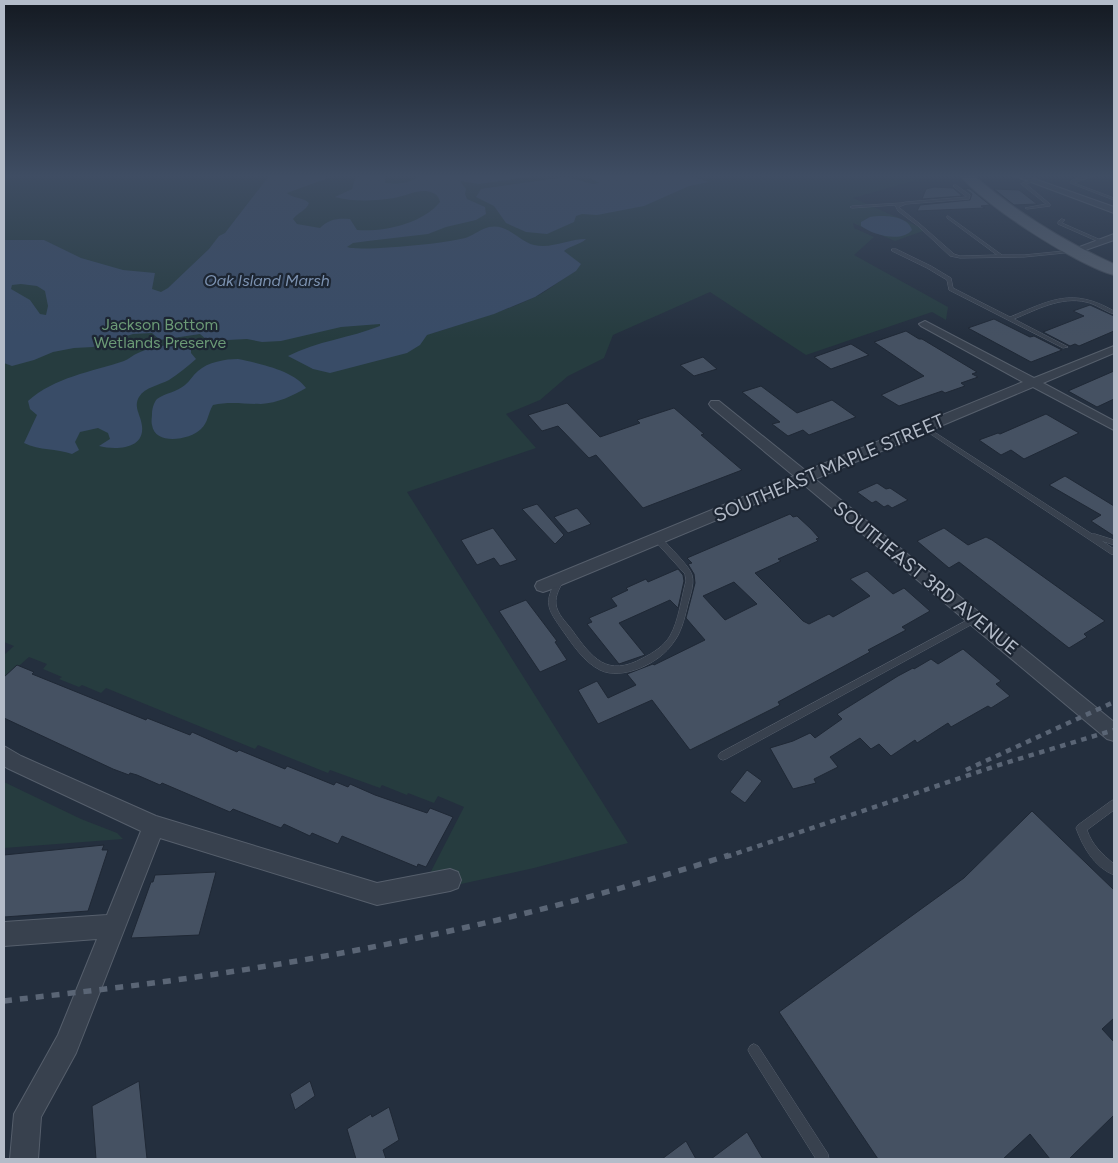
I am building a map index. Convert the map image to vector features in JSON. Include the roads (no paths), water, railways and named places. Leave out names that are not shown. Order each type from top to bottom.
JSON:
[{"type":"main road","points":[[1039,230],[1074,251],[1114,270]]},
{"type":"street","points":[[1074,251],[1114,237]]},
{"type":"street","points":[[925,324],[1114,426]]},
{"type":"street","name":"SOUTHEAST MAPLE STREET","points":[[543,586],[805,479],[1114,349]]},
{"type":"street","name":"SOUTHEAST 3RD AVENUE","points":[[714,404],[1114,734]]},
{"type":"street","points":[[4,755],[14,762],[154,826],[377,894],[450,880]]},
{"type":"street","points":[[24,1159],[28,1114],[67,1044],[154,826]]},
{"type":"street","points":[[4,934],[113,926]]},
{"type":"lane","points":[[925,230],[952,255],[960,257],[1002,257],[1074,251]]},
{"type":"lane","points":[[966,230],[1002,257]]},
{"type":"lane","points":[[1075,230],[1101,241]]},
{"type":"lane","points":[[894,250],[940,272],[948,279],[951,289],[1065,347]]},
{"type":"lane","points":[[1010,319],[1066,298],[1079,298],[1114,313]]},
{"type":"lane","points":[[925,428],[1114,552]]},
{"type":"lane","points":[[1075,527],[1114,542]]},
{"type":"lane","points":[[561,579],[552,593],[550,602],[554,612],[593,661],[604,669],[619,672],[634,667],[666,648],[670,642],[690,581],[688,573],[658,539]]},
{"type":"lane","points":[[723,756],[975,619]]},
{"type":"lane","points":[[1114,804],[1081,828],[1086,844],[1114,870]]},
{"type":"lane","points":[[754,1050],[822,1159]]},
{"type":"water","name":"Oak Island Marsh","points":[[227,230],[438,230],[428,234],[353,243],[347,247],[355,248],[387,248],[445,242],[468,237],[481,230],[507,230],[528,243],[541,246],[586,239],[564,251],[581,264],[576,271],[535,297],[494,314],[427,335],[420,345],[407,353],[330,373],[313,369],[288,356],[310,347],[369,330],[380,326],[380,324],[341,327],[281,341],[262,342],[247,339],[208,341],[200,334],[160,340],[152,333],[133,334],[93,347],[53,352],[12,366],[4,363],[4,240],[44,240],[81,258],[123,270],[155,273],[152,289],[161,292],[168,288],[209,249],[219,236]],"holes":[[[21,284],[37,286],[45,291],[48,306],[46,315],[40,314],[30,300],[11,289],[12,285]]]},
{"type":"water","points":[[522,230],[555,230],[547,234]]},
{"type":"water","points":[[869,230],[912,230],[907,234],[894,237]]},
{"type":"water","points":[[179,344],[191,346],[191,353],[196,359],[169,380],[149,389],[139,397],[137,408],[142,426],[142,434],[134,444],[120,448],[99,446],[110,439],[108,433],[98,428],[80,432],[75,442],[79,450],[72,454],[30,446],[24,443],[37,415],[30,409],[28,401],[39,393],[62,381],[124,361],[148,349]]},
{"type":"water","points":[[238,359],[285,372],[301,382],[306,388],[285,399],[273,402],[213,405],[203,427],[189,436],[173,439],[159,436],[155,432],[152,424],[152,412],[157,399],[182,387],[207,365],[222,360]]},
{"type":"railway","points":[[966,770],[1114,702]]},
{"type":"railway","points":[[726,857],[1002,764],[1114,730]]},
{"type":"railway","points":[[4,1001],[270,966],[403,941],[469,927],[600,894],[729,855]]},
{"type":"park label","name":"Jackson Bottom Wetlands Preserve","points":[[160,333]]}]
